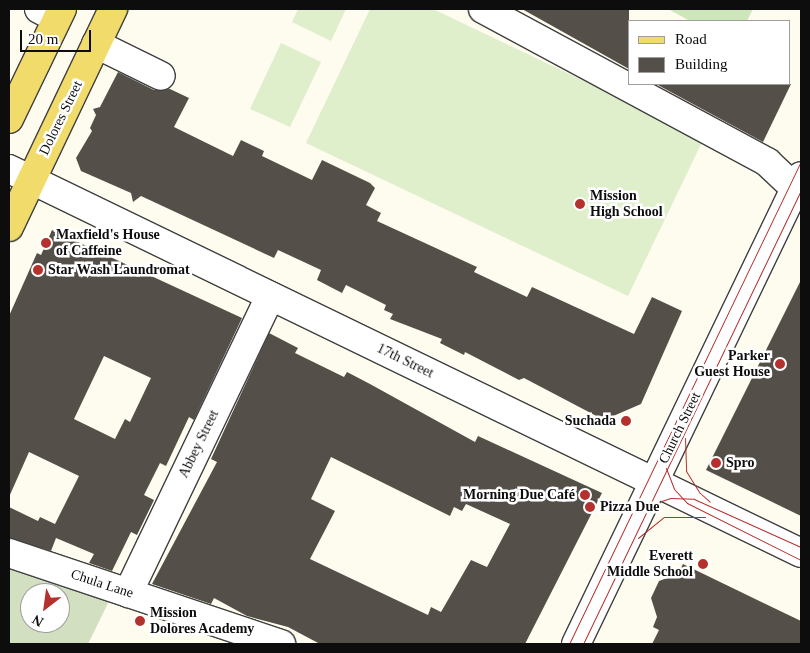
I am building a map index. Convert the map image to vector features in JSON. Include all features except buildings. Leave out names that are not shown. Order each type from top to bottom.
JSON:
[{"type":"main road","name":"Dolores Street","points":[[9,227],[20,174],[96,44],[113,9]]},
{"type":"main road","points":[[9,119],[52,12]]},
{"type":"street","points":[[483,9],[766,162],[799,185]]},
{"type":"street","points":[[96,44],[162,76]]},
{"type":"street","name":"17th Street","points":[[20,174],[801,553]]},
{"type":"street","name":"Church Street","points":[[576,644],[799,185]]},
{"type":"street","name":"Abbey Street","points":[[128,593],[270,296]]},
{"type":"street","name":"Chula Lane","points":[[9,554],[281,644]]},
{"type":"green space","points":[[298,9],[346,9],[331,41],[292,22]]},
{"type":"green space","points":[[370,9],[433,9],[704,138],[628,296],[306,143]]},
{"type":"green space","points":[[668,9],[753,9],[748,20],[688,20]]},
{"type":"green space","points":[[281,43],[321,62],[290,127],[250,109]]},
{"type":"green space","points":[[9,563],[69,583],[20,583],[20,633],[70,633],[70,583],[111,597],[88,644],[9,644]]},
{"type":"tram line","points":[[569,644],[801,161]]},
{"type":"tram line","points":[[583,644],[801,190]]},
{"type":"tram line","points":[[685,438],[686,471],[700,493],[710,502]]},
{"type":"tram line","points":[[666,468],[674,489],[687,503],[801,560]]},
{"type":"tram line","points":[[649,505],[670,498],[694,499],[801,547]]},
{"type":"tram line","points":[[638,538],[664,517],[705,517]]},
{"type":"place","name":"Mission High School","points":[[580,204]]},
{"type":"place","name":"Maxfield's House of Caffeine","points":[[46,243]]},
{"type":"place","name":"Star Wash Laundromat","points":[[38,270]]},
{"type":"place","name":"Parker Guest House","points":[[780,364]]},
{"type":"place","name":"Suchada","points":[[626,421]]},
{"type":"place","name":"Spro","points":[[716,463]]},
{"type":"place","name":"Morning Due Café","points":[[585,495]]},
{"type":"place","name":"Pizza Due","points":[[590,507]]},
{"type":"place","name":"Everett Middle School","points":[[703,564]]},
{"type":"place","name":"Mission Dolores Academy","points":[[140,621]]}]
